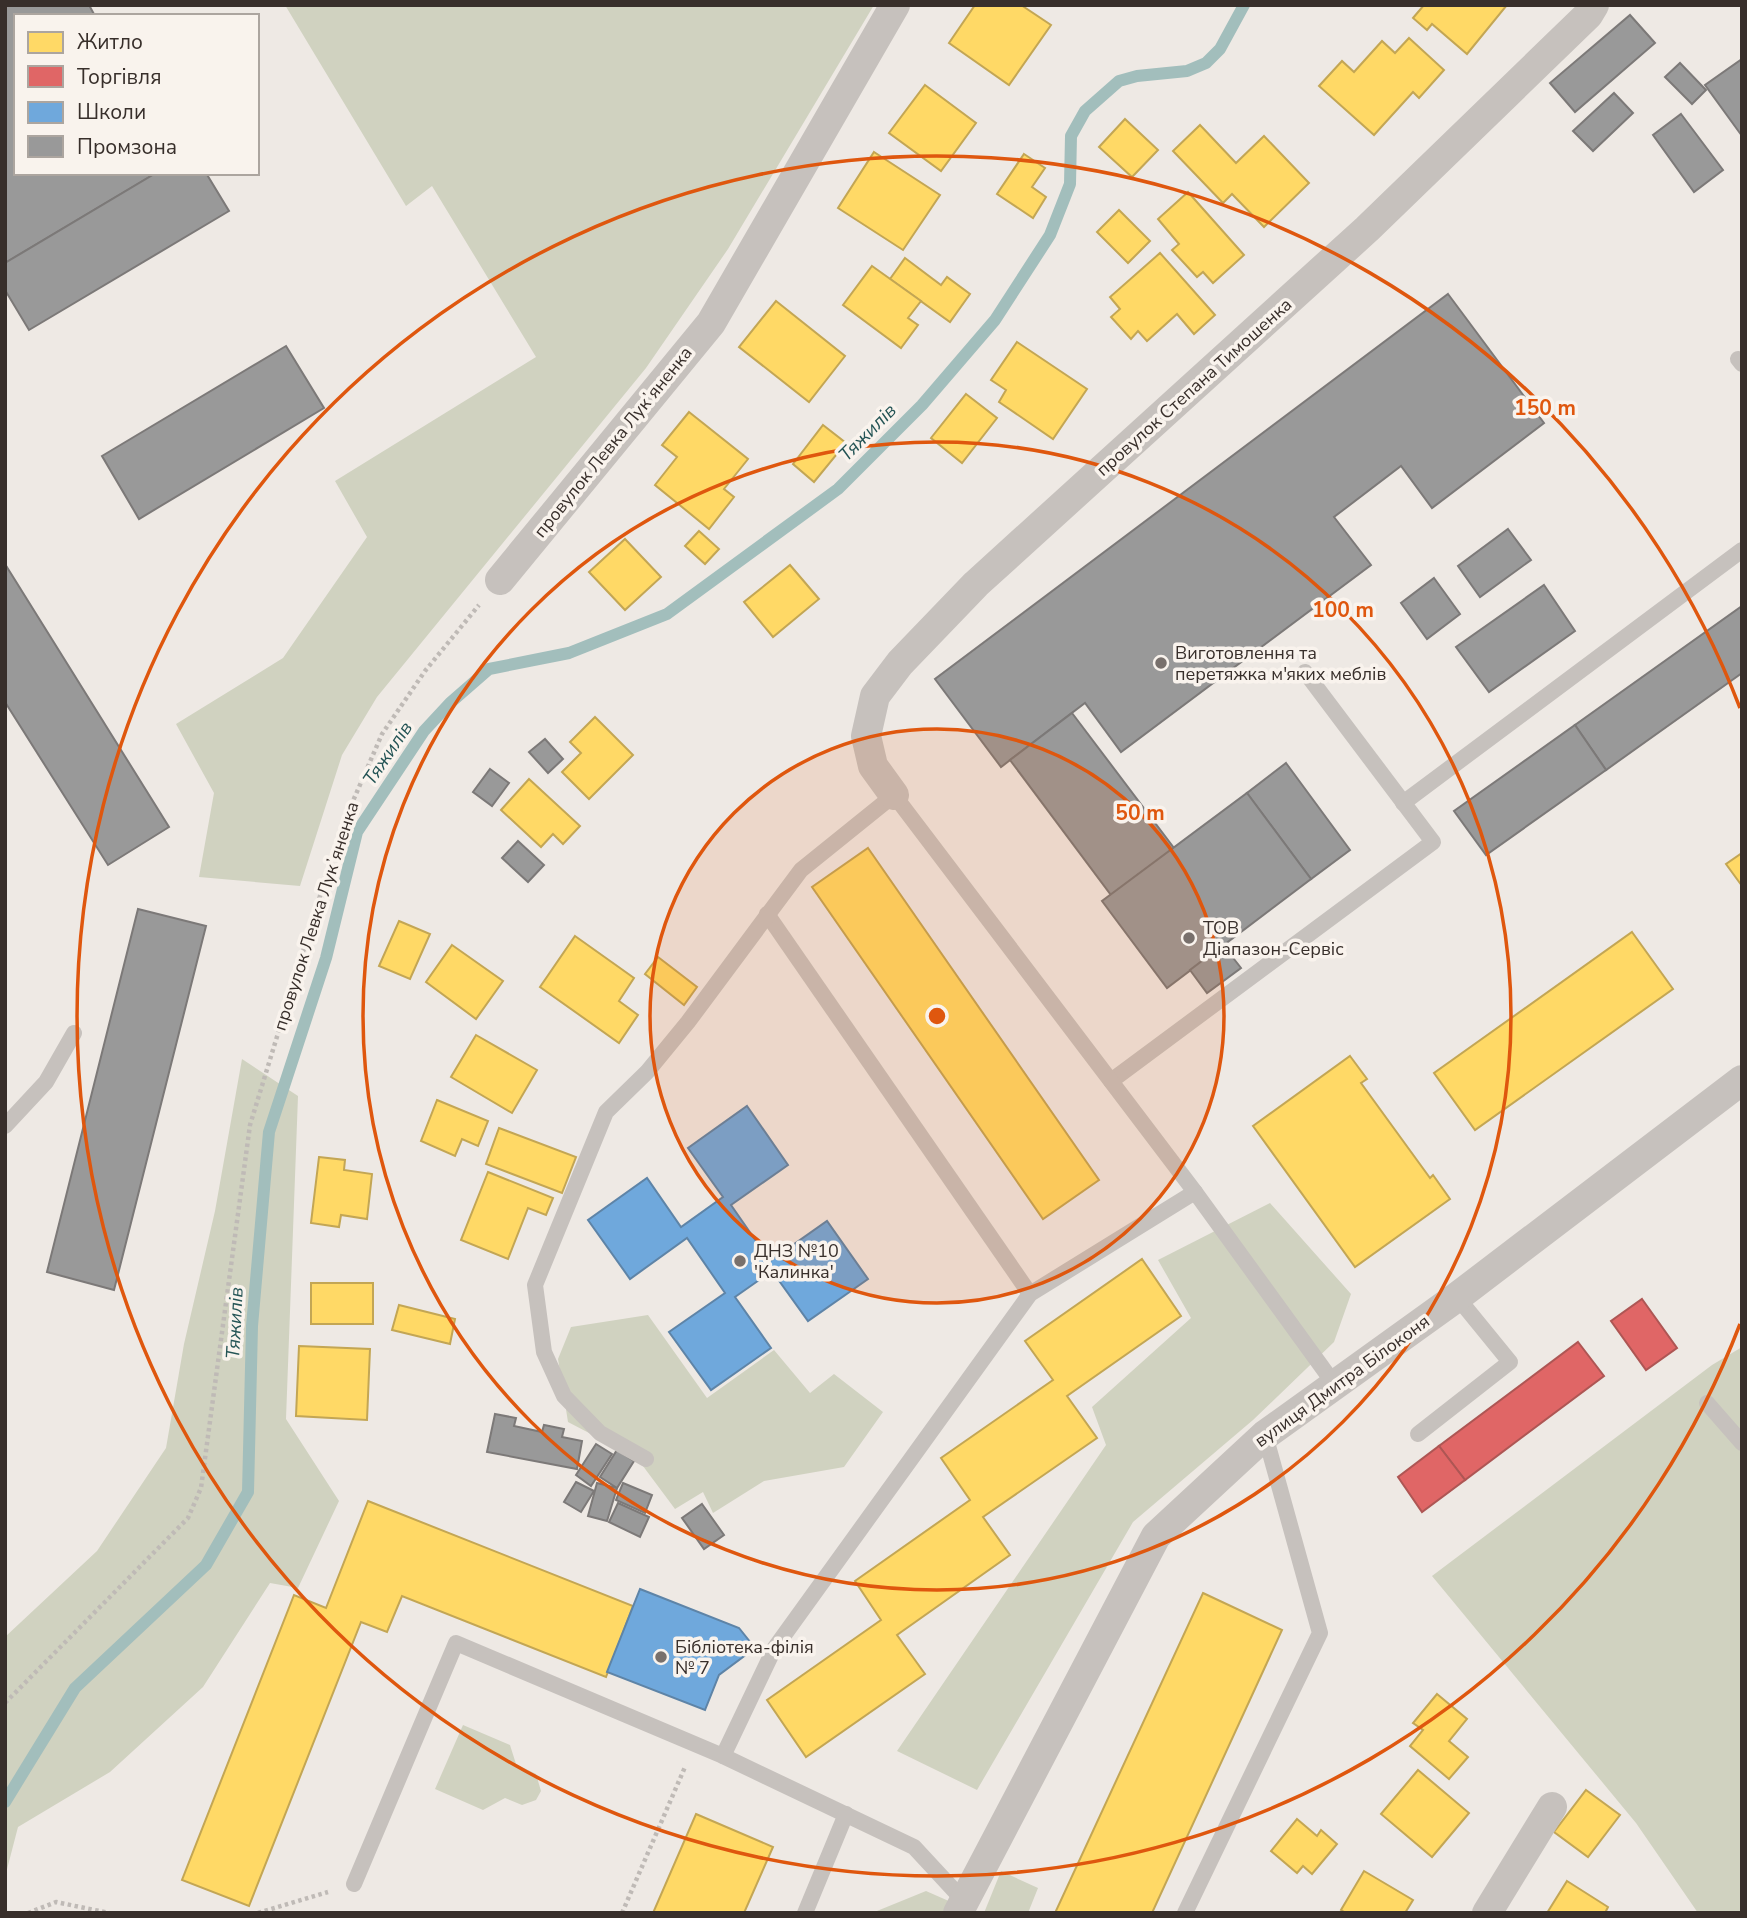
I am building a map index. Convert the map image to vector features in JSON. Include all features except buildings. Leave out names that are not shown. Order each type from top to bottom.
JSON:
[{"type":"street","name":"провулок Левка Лукʼяненка","points":[[500,580],[712,323],[895,5]]},
{"type":"street","name":"провулок Степана Тимошенка","points":[[894,795],[873,766],[866,736],[874,696],[900,663],[976,584],[1367,229],[1588,15],[1594,5]]},
{"type":"street","name":"вулиця Дмитра Білоконя","points":[[961,1907],[1156,1536],[1265,1435],[1738,1090]]},
{"type":"street","points":[[1487,1913],[1552,1807]]},
{"type":"lane","points":[[1403,803],[1742,550]]},
{"type":"lane","points":[[1111,1081],[1433,842],[1305,672]]},
{"type":"lane","points":[[646,1459],[600,1433],[564,1396],[544,1352],[535,1285],[606,1112],[647,1072],[680,1032],[801,870],[894,795],[1195,1192],[1335,1385]]},
{"type":"lane","points":[[767,914],[1030,1294]]},
{"type":"lane","points":[[5,1126],[46,1082],[74,1033]]},
{"type":"lane","points":[[723,1756],[774,1648],[1030,1294],[1195,1192]]},
{"type":"lane","points":[[1418,1434],[1510,1362],[1457,1297]]},
{"type":"lane","points":[[1707,1403],[1742,1443]]},
{"type":"lane","points":[[1185,1913],[1320,1633],[1265,1435]]},
{"type":"lane","points":[[354,1884],[456,1643],[723,1756],[914,1847],[961,1907]]},
{"type":"lane","points":[[805,1913],[846,1814]]},
{"type":"path","name":"провулок Левка Лукʼяненка","points":[[5,1703],[188,1518],[201,1488],[250,1125],[343,824],[382,734],[425,671],[500,580]]},
{"type":"path","points":[[621,1913],[696,1744]]},
{"type":"path","points":[[258,1913],[354,1884]]},
{"type":"path","points":[[28,1913],[56,1902],[109,1913]]},
{"type":"green space","points":[[285,5],[874,5],[728,249],[646,368],[377,697],[342,755],[300,886],[199,877],[214,793],[176,724],[283,658],[367,537],[335,481],[536,357],[432,186],[406,206]]},
{"type":"green space","points":[[242,1059],[298,1096],[286,1419],[339,1501],[298,1588],[270,1583],[203,1687],[110,1772],[18,1827],[5,1877],[5,1637],[97,1551],[166,1448],[184,1344],[215,1211]]},
{"type":"green space","points":[[1270,1203],[1351,1294],[1334,1342],[1253,1420],[1133,1522],[977,1790],[897,1751],[1106,1445],[1092,1407],[1191,1318],[1158,1260]]},
{"type":"green space","points":[[648,1315],[707,1398],[774,1350],[810,1393],[834,1374],[883,1412],[844,1467],[764,1481],[713,1513],[703,1492],[675,1509],[637,1458],[568,1422],[558,1359],[571,1327]]},
{"type":"green space","points":[[1742,1347],[1742,1913],[1698,1913],[1636,1823],[1432,1576],[1712,1365]]},
{"type":"green space","points":[[463,1725],[510,1745],[516,1764],[536,1774],[541,1791],[536,1800],[522,1805],[505,1798],[483,1810],[435,1789]]},
{"type":"green space","points":[[1001,1871],[1038,1888],[1028,1913],[984,1913]]},
{"type":"green space","points":[[926,1891],[976,1913],[872,1913]]},
{"type":"waterway","name":"Тяжилів","points":[[5,1802],[75,1688],[206,1565],[248,1492],[252,1326],[269,1132],[326,958],[357,832],[424,731],[450,703],[489,669],[569,653],[667,614],[838,489],[922,405],[995,320],[1050,235],[1070,184],[1071,136],[1085,111],[1119,81],[1137,76],[1187,71],[1206,63],[1220,49],[1244,5]]},
{"type":"place","name":"Виготовлення та перетяжка м'яких меблів","points":[[1161,663]]},
{"type":"place","name":"ТОВ Діапазон-Сервіс","points":[[1189,938]]},
{"type":"place","name":"ДНЗ №10 'Калинка'","points":[[740,1261]]},
{"type":"place","name":"Бібліотека-філія № 7","points":[[661,1657]]}]
